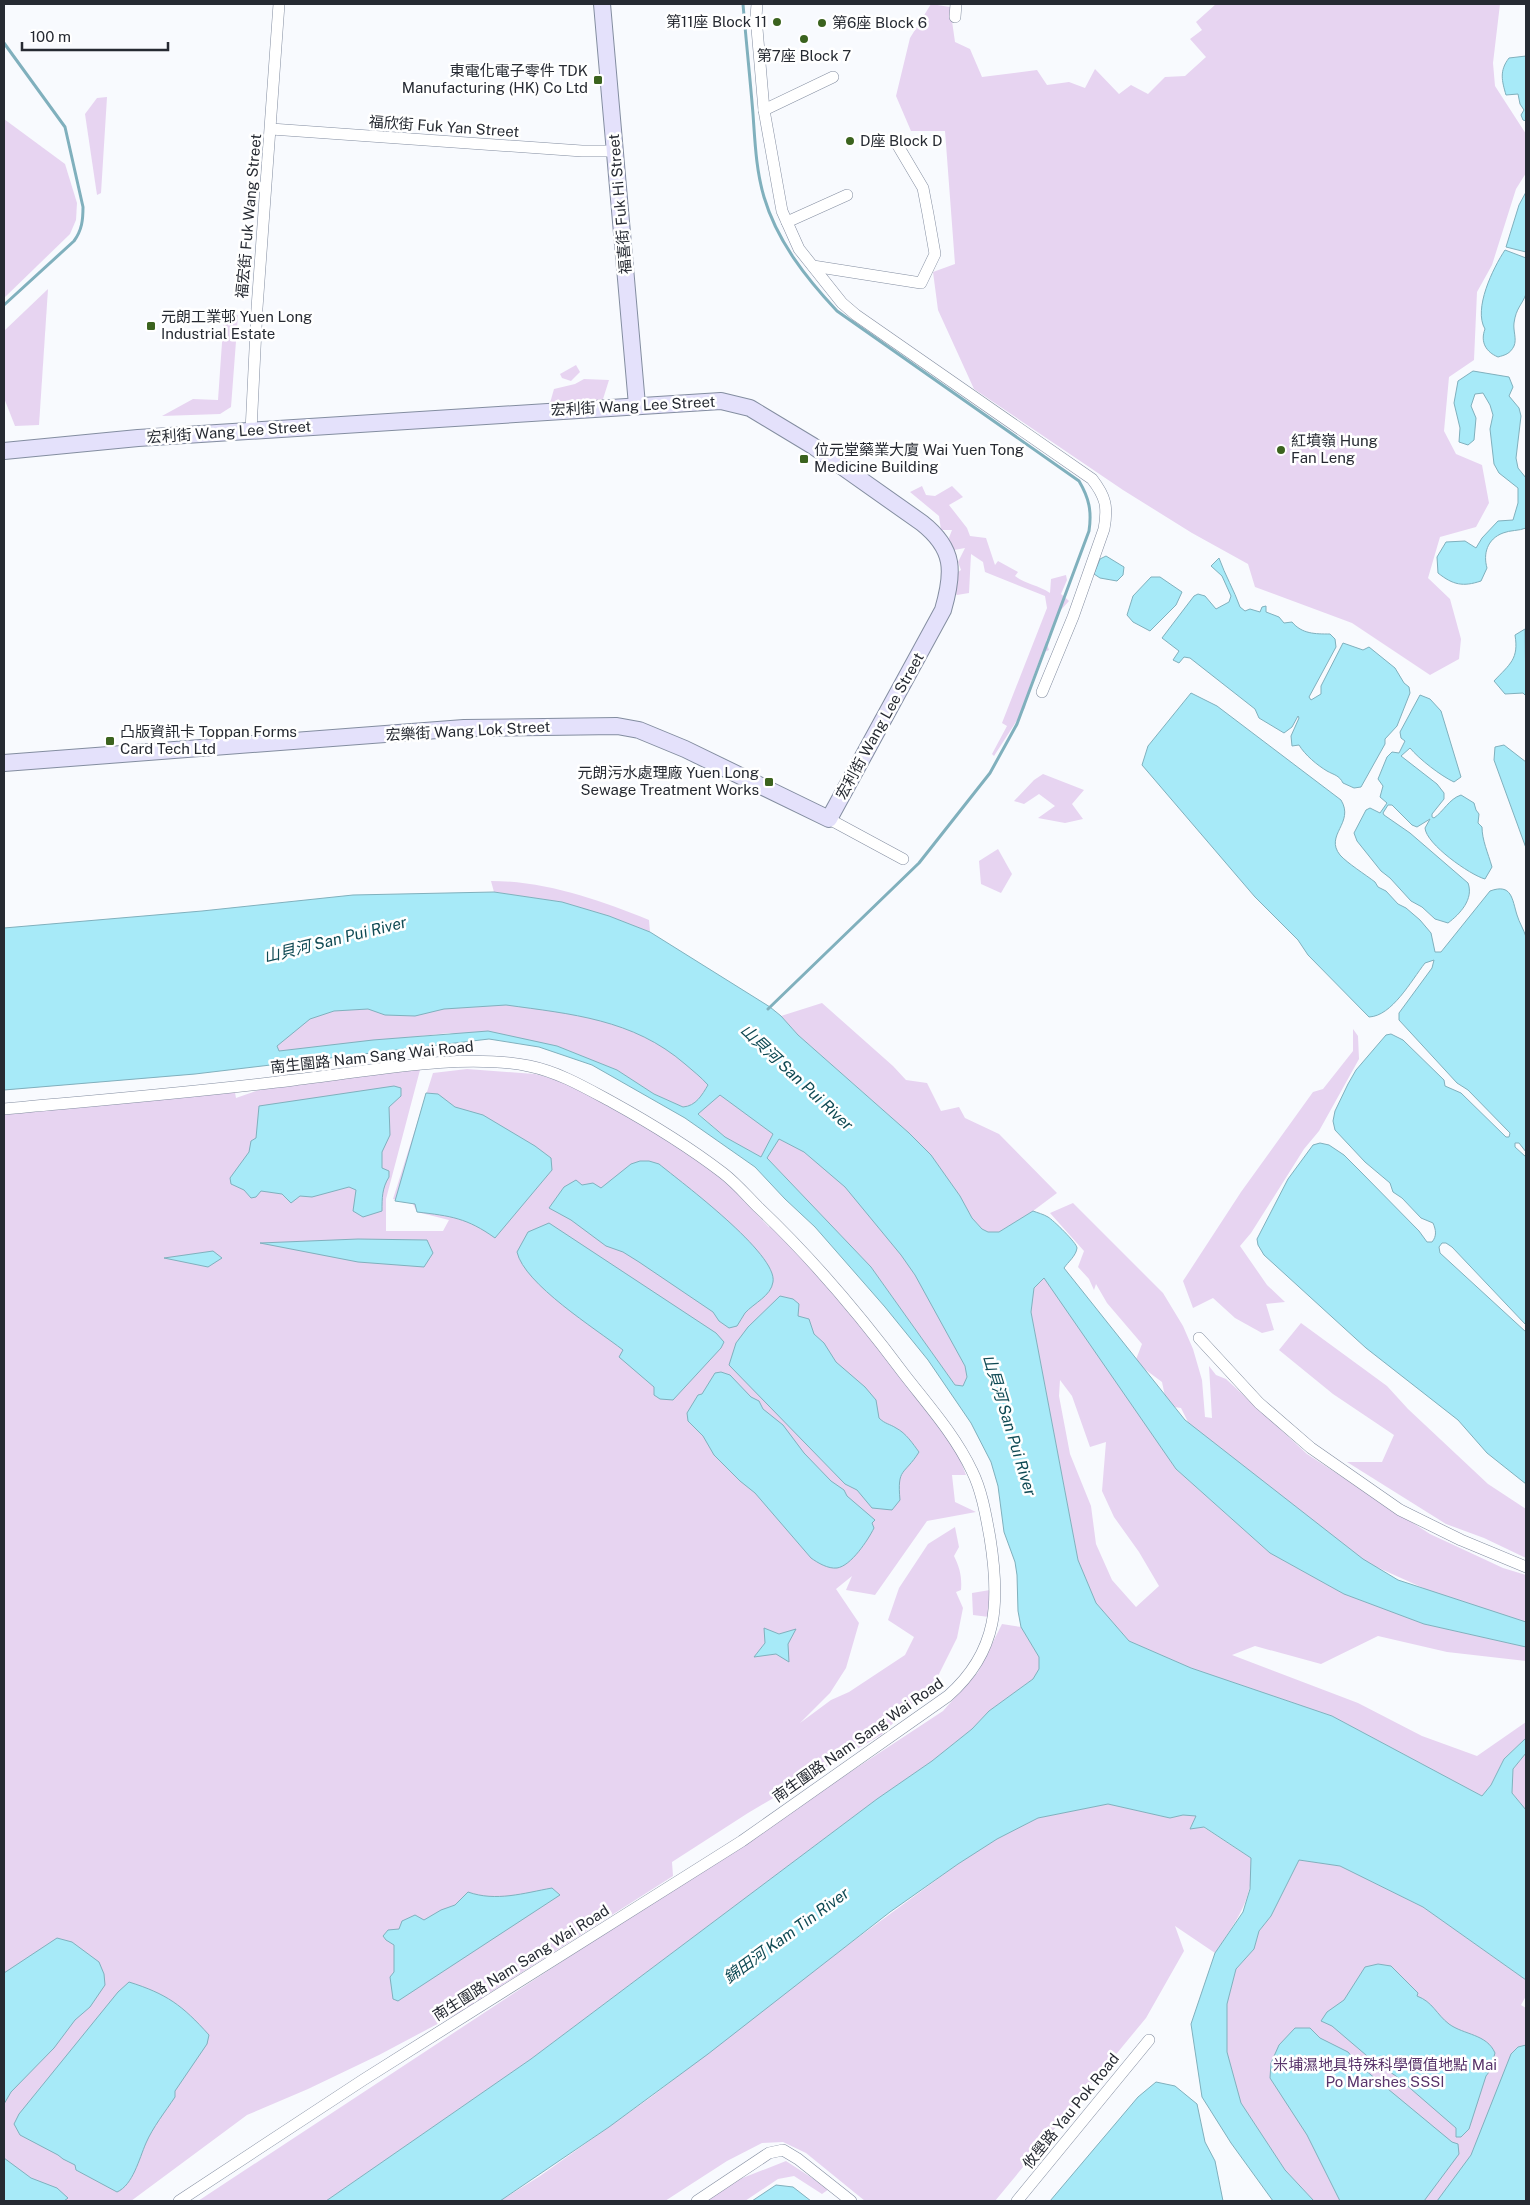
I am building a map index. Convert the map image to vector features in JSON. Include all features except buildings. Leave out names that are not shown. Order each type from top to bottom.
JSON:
[{"type":"street","name":"福宏街 Fuk Wang Street","points":[[251,431],[257,308],[271,129],[278,4]]},
{"type":"street","name":"福喜街 Fuk Hi Street","points":[[604,4],[637,405]]},
{"type":"street","points":[[757,4],[756,17],[764,110],[782,211],[799,249],[842,303],[856,315],[1092,479],[1104,496],[1106,515],[1104,529],[1073,617],[1042,692]]},
{"type":"street","points":[[955,17],[956,4]]},
{"type":"street","points":[[764,110],[833,77]]},
{"type":"street","name":"福欣街 Fuk Yan Street","points":[[271,129],[582,151],[615,151]]},
{"type":"street","points":[[813,266],[921,283],[935,254],[928,214],[923,188],[894,139]]},
{"type":"street","points":[[787,222],[847,195]]},
{"type":"street","name":"宏利街 Wang Lee Street","points":[[4,451],[119,440],[721,400],[750,408],[813,446],[933,532],[943,546],[951,576],[943,610],[829,819]]},
{"type":"street","name":"宏樂街 Wang Lok Street","points":[[4,763],[464,728],[617,726],[639,730],[684,749],[829,819],[902,859]]},
{"type":"street","name":"南生圍路 Nam Sang Wai Road","points":[[4,1110],[234,1088],[421,1065],[478,1061],[498,1061],[534,1067],[568,1080],[644,1120],[724,1174],[784,1231],[867,1325],[958,1445],[974,1475],[990,1538],[996,1603],[987,1645],[963,1682],[948,1696],[742,1841],[364,2080],[179,2201]]},
{"type":"street","points":[[1199,1338],[1259,1403],[1311,1448],[1400,1510],[1461,1540],[1526,1567]]},
{"type":"street","name":"攸壆路 Yau Pok Road","points":[[1017,2201],[1149,2040]]},
{"type":"street","points":[[697,2201],[769,2153],[783,2150],[798,2159],[851,2201]]},
{"type":"green space","points":[[931,4],[950,7],[955,42],[970,49],[982,77],[1037,70],[1047,85],[1069,82],[1085,88],[1095,69],[1119,94],[1131,85],[1148,94],[1165,77],[1185,76],[1206,57],[1190,39],[1202,30],[1196,22],[1216,4],[1500,4],[1493,63],[1495,86],[1526,134],[1526,173],[1516,189],[1492,265],[1477,292],[1474,360],[1449,377],[1444,431],[1456,454],[1482,465],[1489,503],[1476,527],[1440,537],[1428,578],[1450,599],[1461,639],[1459,659],[1430,675],[1352,623],[1255,587],[1248,564],[1192,533],[1123,490],[974,389],[938,310],[933,272],[955,264],[945,131],[911,131],[896,96],[910,38]]},
{"type":"green space","points":[[107,97],[101,193],[97,195],[85,114],[97,98]]},
{"type":"green space","points":[[4,119],[65,164],[77,203],[76,220],[70,234],[4,298]]},
{"type":"green space","points":[[48,289],[39,425],[15,426],[4,398],[4,331]]},
{"type":"green space","points":[[224,314],[238,315],[231,407],[220,414],[162,416],[193,399],[218,400]]},
{"type":"green space","points":[[576,365],[580,372],[571,381],[562,378],[560,374]]},
{"type":"green space","points":[[584,379],[609,380],[598,415],[570,415],[550,403],[554,389],[575,384]]},
{"type":"green space","points":[[922,486],[926,495],[935,496],[952,486],[963,497],[949,505],[967,528],[970,536],[986,538],[995,565],[998,561],[1018,572],[1015,576],[1019,579],[1050,593],[1051,579],[1066,575],[1067,580],[1061,594],[1069,601],[1059,612],[1046,641],[1049,650],[1042,653],[1029,688],[1025,708],[994,756],[992,754],[1007,726],[1002,723],[1047,608],[1045,596],[985,572],[983,562],[971,554],[969,593],[957,595],[941,584],[961,570],[958,562],[965,548],[954,550],[947,543],[952,530],[941,530],[939,516],[910,492]]},
{"type":"green space","points":[[1043,774],[1084,790],[1072,804],[1083,819],[1065,823],[1038,818],[1055,806],[1039,794],[1024,804],[1014,801],[1034,780]]},
{"type":"green space","points":[[998,849],[1012,874],[1001,893],[981,884],[979,861]]},
{"type":"green space","points":[[491,881],[532,884],[552,888],[611,905],[649,920],[650,932],[609,916],[562,902],[494,892]]},
{"type":"green space","points":[[635,987],[882,1207],[965,1366],[967,1377],[963,1386],[955,1385],[871,1267],[767,1158],[779,1139],[773,1135],[761,1157],[725,1137],[698,1113],[707,1105],[708,1085],[692,1105],[683,1107],[654,1094],[617,1070],[557,1046],[449,1033],[279,1051],[277,1046],[195,1074],[4,1090],[112,1024]]},
{"type":"green space","points":[[822,1003],[893,1066],[906,1080],[927,1083],[941,1111],[959,1107],[965,1118],[999,1134],[1057,1193],[1033,1211],[999,1232],[988,1232],[982,1229],[972,1218],[960,1196],[931,1155],[909,1133],[798,1035],[781,1016]]},
{"type":"green space","points":[[1353,1029],[1358,1036],[1359,1059],[1319,1131],[1304,1149],[1251,1233],[1240,1246],[1267,1285],[1285,1302],[1266,1304],[1274,1330],[1262,1333],[1235,1318],[1213,1298],[1193,1308],[1183,1281],[1241,1192],[1313,1092],[1323,1089],[1353,1051]]},
{"type":"green space","points":[[408,1066],[420,1070],[386,1199],[386,1231],[443,1231],[449,1220],[417,1212],[413,1204],[393,1199],[433,1073],[467,1069],[535,1074],[584,1087],[690,1151],[731,1187],[769,1227],[777,1219],[868,1322],[954,1444],[966,1475],[952,1475],[955,1502],[976,1512],[927,1521],[875,1595],[846,1590],[852,1576],[836,1589],[859,1623],[846,1668],[830,1693],[800,1723],[831,1700],[849,1692],[905,1655],[914,1637],[888,1620],[899,1588],[928,1544],[955,1527],[959,1547],[954,1556],[961,1581],[961,1590],[956,1592],[963,1608],[957,1638],[935,1682],[881,1735],[748,1813],[672,1862],[673,1876],[460,2012],[379,2055],[308,2089],[247,2115],[131,2201],[4,2201],[4,1104],[234,1087],[236,1098],[262,1089]]},
{"type":"green space","points":[[1073,1203],[1163,1293],[1183,1326],[1193,1349],[1202,1380],[1205,1417],[1212,1418],[1209,1366],[1216,1375],[1226,1379],[1307,1454],[1430,1534],[1503,1568],[1526,1575],[1526,1620],[1517,1625],[1463,1606],[1350,1555],[1194,1434],[1181,1408],[1167,1406],[1162,1382],[1135,1362],[1142,1344],[1107,1303],[1096,1284],[1094,1290],[1089,1279],[1078,1267],[1084,1251],[1050,1213]]},
{"type":"green space","points":[[1044,1277],[1176,1469],[1270,1553],[1344,1594],[1424,1624],[1526,1647],[1526,1661],[1447,1652],[1378,1636],[1321,1664],[1255,1646],[1232,1655],[1358,1703],[1422,1736],[1477,1756],[1526,1722],[1526,1738],[1504,1759],[1491,1785],[1482,1796],[1332,1716],[1191,1668],[1129,1641],[1096,1603],[1078,1560],[1031,1312],[1034,1288]],"holes":[[[1060,1380],[1072,1396],[1090,1447],[1106,1442],[1102,1491],[1114,1517],[1139,1552],[1159,1586],[1136,1607],[1112,1580],[1096,1544],[1091,1506],[1070,1454],[1059,1396]]]},
{"type":"green space","points":[[1301,1323],[1387,1386],[1408,1409],[1488,1484],[1526,1509],[1526,1558],[1484,1538],[1446,1524],[1347,1462],[1382,1462],[1394,1435],[1333,1394],[1279,1350]]},
{"type":"green space","points":[[990,1590],[989,1617],[973,1615],[972,1593]]},
{"type":"green space","points":[[1002,1624],[1021,1627],[1039,1657],[1039,1669],[1033,1679],[989,1711],[972,1729],[932,1761],[877,1799],[531,2059],[326,2201],[198,2201],[943,1711],[978,1672]]},
{"type":"green space","points":[[1526,1753],[1526,1810],[1512,1793],[1513,1769]]},
{"type":"green space","points":[[1108,1804],[1170,1818],[1183,1815],[1197,1816],[1190,1828],[1203,1827],[1251,1858],[1250,1885],[1247,1897],[1237,1919],[1215,1953],[1175,1926],[1184,1951],[1146,2018],[995,2201],[865,2201],[806,2153],[783,2142],[762,2143],[727,2161],[665,2201],[500,2201],[540,2176],[651,2097],[841,1950],[958,1864],[997,1839],[1038,1818]]},
{"type":"green space","name":"米埔濕地具特殊科學價值地點 Mai Po Marshes SSSI","points":[[1299,1860],[1340,1866],[1423,1907],[1526,1980],[1526,1996],[1521,2005],[1526,2008],[1526,2201],[1314,2201],[1285,2170],[1241,2103],[1227,2052],[1227,2004],[1236,1969],[1254,1949],[1259,1931],[1271,1916]]},
{"type":"green space","points":[[786,2161],[829,2189],[822,2194],[794,2176],[778,2179],[745,2201],[706,2201],[740,2179]]},
{"type":"water","points":[[1526,56],[1526,121],[1523,120],[1521,115],[1524,110],[1520,104],[1518,94],[1506,95],[1502,76],[1509,58]]},
{"type":"water","points":[[1526,192],[1526,252],[1506,247],[1519,205]]},
{"type":"water","points":[[1505,250],[1526,258],[1527,286],[1526,294],[1515,318],[1514,346],[1505,355],[1498,357],[1485,346],[1483,338],[1485,329],[1481,311],[1490,278]]},
{"type":"water","points":[[1473,371],[1509,377],[1513,387],[1509,396],[1519,408],[1521,416],[1516,458],[1518,468],[1526,478],[1526,528],[1506,532],[1493,539],[1486,552],[1487,568],[1481,581],[1458,584],[1438,573],[1437,557],[1446,542],[1465,541],[1476,548],[1482,538],[1498,521],[1513,520],[1518,503],[1518,488],[1499,473],[1494,464],[1490,429],[1493,415],[1483,393],[1475,394],[1471,406],[1476,418],[1474,440],[1468,445],[1459,442],[1460,428],[1454,403],[1458,381]]},
{"type":"water","points":[[1106,556],[1124,567],[1123,575],[1117,581],[1100,578],[1094,574],[1100,559]]},
{"type":"water","points":[[1219,558],[1240,607],[1245,611],[1250,609],[1260,612],[1262,607],[1266,606],[1266,612],[1279,617],[1284,623],[1292,622],[1304,631],[1330,634],[1335,639],[1336,647],[1309,697],[1311,700],[1321,694],[1321,686],[1343,643],[1363,650],[1369,647],[1395,668],[1404,683],[1409,687],[1410,693],[1397,726],[1385,739],[1385,744],[1361,787],[1354,788],[1343,783],[1338,777],[1323,769],[1312,760],[1299,745],[1292,746],[1291,736],[1299,718],[1298,716],[1292,727],[1284,733],[1259,718],[1255,709],[1190,658],[1184,657],[1179,663],[1173,660],[1179,651],[1162,638],[1194,596],[1198,594],[1205,596],[1216,609],[1229,602],[1231,596],[1222,576],[1211,566]]},
{"type":"water","points":[[1151,577],[1160,577],[1182,592],[1176,605],[1150,631],[1133,622],[1127,615],[1133,596]]},
{"type":"water","points":[[1525,629],[1526,696],[1523,693],[1505,694],[1494,681],[1512,661],[1516,650],[1515,635]]},
{"type":"water","points":[[1191,693],[1217,706],[1341,800],[1344,808],[1343,822],[1335,841],[1340,855],[1420,920],[1431,933],[1435,952],[1441,952],[1490,891],[1503,889],[1512,898],[1526,937],[1526,1152],[1519,1143],[1515,1143],[1515,1147],[1526,1157],[1526,1325],[1452,1247],[1442,1243],[1439,1247],[1440,1253],[1526,1332],[1526,1484],[1487,1453],[1458,1420],[1366,1348],[1264,1255],[1258,1245],[1257,1239],[1288,1179],[1313,1145],[1320,1143],[1329,1145],[1344,1155],[1419,1231],[1427,1242],[1434,1240],[1435,1228],[1433,1223],[1421,1218],[1402,1198],[1393,1192],[1390,1183],[1365,1162],[1335,1130],[1333,1121],[1335,1111],[1348,1084],[1356,1070],[1386,1035],[1391,1034],[1403,1040],[1444,1080],[1445,1086],[1461,1093],[1506,1137],[1509,1137],[1510,1133],[1468,1090],[1457,1083],[1399,1020],[1399,1013],[1432,968],[1434,960],[1425,963],[1393,1004],[1385,1011],[1369,1017],[1308,955],[1298,940],[1255,897],[1142,765],[1148,746]]},
{"type":"water","points":[[1420,695],[1430,699],[1441,711],[1461,777],[1454,782],[1424,762],[1410,748],[1401,756],[1437,784],[1444,793],[1444,799],[1432,814],[1432,817],[1434,818],[1438,815],[1453,799],[1461,795],[1474,803],[1479,814],[1478,823],[1482,827],[1484,842],[1492,867],[1485,879],[1469,872],[1450,858],[1427,835],[1425,828],[1430,819],[1417,827],[1412,825],[1392,805],[1388,805],[1383,813],[1410,833],[1468,883],[1469,895],[1465,906],[1448,923],[1435,919],[1422,907],[1411,901],[1381,871],[1357,841],[1354,833],[1366,810],[1370,808],[1380,813],[1387,803],[1380,797],[1383,786],[1378,779],[1387,757],[1392,752],[1399,753],[1405,741],[1401,738],[1400,732]]},
{"type":"water","points":[[1504,745],[1526,762],[1526,848],[1494,760],[1495,747]]},
{"type":"water","points":[[494,892],[562,902],[609,916],[650,932],[770,1007],[781,1016],[798,1035],[909,1133],[931,1155],[960,1196],[972,1218],[982,1229],[988,1232],[999,1232],[1033,1211],[1055,1222],[1077,1248],[1074,1256],[1064,1268],[1185,1420],[1363,1559],[1398,1580],[1526,1622],[1526,1647],[1424,1624],[1344,1594],[1270,1553],[1176,1469],[1044,1278],[1034,1288],[1031,1312],[1078,1560],[1096,1603],[1129,1641],[1191,1668],[1332,1716],[1482,1796],[1491,1785],[1504,1759],[1526,1738],[1526,1753],[1513,1769],[1512,1793],[1526,1810],[1526,1980],[1423,1907],[1340,1866],[1299,1860],[1271,1916],[1259,1931],[1254,1949],[1236,1969],[1227,2004],[1227,2052],[1241,2103],[1285,2170],[1314,2201],[1273,2201],[1231,2143],[1202,2097],[1191,2024],[1215,1953],[1243,1912],[1250,1889],[1251,1858],[1204,1827],[1190,1829],[1196,1816],[1183,1815],[1170,1818],[1108,1804],[1038,1818],[997,1839],[958,1864],[890,1912],[708,2054],[609,2127],[500,2201],[326,2201],[531,2059],[877,1799],[932,1761],[972,1729],[989,1711],[1033,1679],[1039,1669],[1039,1657],[1021,1627],[1018,1611],[1015,1562],[1004,1532],[998,1486],[991,1462],[971,1423],[928,1360],[885,1307],[815,1227],[755,1167],[685,1118],[592,1065],[539,1047],[489,1039],[195,1074],[4,1090],[4,928],[202,911],[353,895]],"holes":[[[506,1005],[577,1016],[623,1028],[665,1049],[708,1085],[692,1105],[683,1107],[654,1094],[617,1070],[557,1046],[488,1031],[373,1040],[279,1051],[277,1046],[310,1019],[334,1011],[368,1009],[385,1015],[415,1016],[444,1009]],[[720,1095],[773,1134],[761,1157],[725,1137],[698,1114]],[[779,1139],[804,1152],[845,1187],[915,1275],[965,1366],[967,1377],[963,1386],[955,1385],[871,1267],[767,1158]]]},
{"type":"water","points":[[394,1086],[401,1088],[401,1096],[389,1107],[390,1135],[382,1152],[382,1168],[389,1171],[389,1177],[382,1197],[382,1211],[363,1217],[353,1211],[356,1190],[349,1187],[312,1197],[300,1196],[291,1203],[282,1194],[261,1191],[256,1197],[251,1198],[244,1190],[231,1184],[230,1178],[249,1152],[251,1141],[256,1138],[259,1106]]},
{"type":"water","points":[[426,1093],[438,1094],[455,1107],[483,1115],[535,1146],[551,1158],[552,1170],[495,1238],[467,1222],[417,1212],[415,1204],[395,1201]]},
{"type":"water","points":[[640,1161],[659,1164],[706,1202],[745,1237],[760,1254],[770,1270],[773,1282],[772,1287],[762,1299],[745,1313],[737,1326],[729,1328],[719,1321],[713,1312],[639,1262],[623,1252],[606,1246],[571,1220],[549,1208],[564,1187],[576,1180],[582,1185],[593,1183],[601,1188],[631,1164]]},
{"type":"water","points":[[549,1223],[716,1333],[724,1342],[721,1348],[673,1400],[660,1399],[654,1395],[654,1387],[619,1357],[623,1350],[546,1292],[522,1265],[517,1252],[528,1232]]},
{"type":"water","points":[[358,1239],[427,1240],[433,1253],[424,1267],[358,1262],[260,1243]]},
{"type":"water","points":[[213,1251],[222,1258],[208,1267],[164,1258]]},
{"type":"water","points":[[780,1296],[793,1299],[799,1304],[798,1316],[809,1319],[814,1334],[824,1343],[836,1362],[865,1387],[876,1400],[879,1418],[903,1433],[919,1452],[901,1477],[900,1500],[892,1510],[872,1508],[857,1490],[845,1484],[729,1365],[736,1343],[748,1327]]},
{"type":"water","points":[[721,1372],[730,1375],[751,1397],[759,1401],[763,1409],[783,1425],[804,1453],[831,1481],[844,1490],[847,1496],[875,1520],[872,1523],[874,1528],[848,1563],[837,1568],[830,1568],[811,1558],[755,1493],[714,1455],[703,1436],[688,1421],[687,1413],[698,1395],[702,1394],[715,1373]]},
{"type":"water","points":[[764,1628],[779,1634],[796,1629],[788,1644],[789,1662],[776,1654],[754,1657],[765,1643]]},
{"type":"water","points":[[552,1888],[560,1895],[398,2001],[393,1999],[390,1977],[394,1972],[394,1945],[383,1936],[388,1930],[399,1929],[402,1921],[415,1915],[424,1920],[441,1910],[455,1905],[468,1892],[478,1895],[500,1896]]},
{"type":"water","points":[[57,1938],[72,1942],[99,1962],[104,1974],[105,1985],[90,2007],[75,2020],[54,2048],[11,2092],[4,2104],[4,1973]]},
{"type":"water","points":[[1378,1964],[1391,1966],[1418,1993],[1417,1996],[1427,2001],[1449,2024],[1481,2038],[1487,2042],[1495,2053],[1493,2060],[1495,2064],[1486,2076],[1469,2129],[1461,2137],[1456,2137],[1456,2128],[1396,2076],[1373,2061],[1332,2026],[1321,2021],[1327,2012],[1344,2000],[1365,1967]]},
{"type":"water","points":[[129,1982],[164,1996],[182,2008],[209,2035],[207,2044],[175,2091],[175,2097],[149,2137],[131,2178],[123,2189],[117,2192],[76,2170],[75,2165],[58,2155],[20,2135],[14,2124],[19,2114],[118,1992]]},
{"type":"water","points":[[1295,2028],[1310,2028],[1320,2038],[1348,2052],[1359,2065],[1452,2142],[1458,2144],[1459,2154],[1424,2201],[1340,2201],[1307,2135],[1270,2078],[1271,2063],[1279,2045]]},
{"type":"water","points":[[1526,2045],[1526,2201],[1437,2201],[1471,2155],[1511,2054],[1518,2047]]},
{"type":"water","points":[[1156,2082],[1175,2086],[1197,2104],[1205,2142],[1215,2161],[1223,2201],[1050,2201],[1138,2097]]},
{"type":"water","points":[[4,2158],[31,2178],[57,2188],[68,2198],[64,2201],[4,2201]]},
{"type":"water","points":[[776,2185],[793,2187],[811,2201],[752,2201]]},
{"type":"waterway","points":[[743,4],[759,177],[770,213],[794,258],[837,311],[1079,481],[1085,493],[1090,511],[1089,531],[1017,724],[990,773],[919,863],[768,1009]]},
{"type":"waterway","points":[[4,43],[65,127],[83,207],[82,225],[74,241],[4,305]]},
{"type":"place","name":"第11座 Block 11","points":[[777,22]]},
{"type":"place","name":"第6座 Block 6","points":[[822,23]]},
{"type":"place","name":"第7座 Block 7","points":[[804,39]]},
{"type":"place","name":"東電化電子零件 TDK Manufacturing (HK) Co Ltd","points":[[598,80]]},
{"type":"place","name":"D座 Block D","points":[[850,141]]},
{"type":"place","name":"元朗工業邨 Yuen Long Industrial Estate","points":[[151,326]]},
{"type":"place","name":"紅墳嶺 Hung Fan Leng","points":[[1281,450]]},
{"type":"place","name":"位元堂藥業大廈 Wai Yuen Tong Medicine Building","points":[[804,459]]},
{"type":"place","name":"凸版資訊卡 Toppan Forms Card Tech Ltd","points":[[110,741]]},
{"type":"place","name":"元朗污水處理廠 Yuen Long Sewage Treatment Works","points":[[769,782]]},
{"type":"water label","name":"山貝河 San Pui River","points":[[335,939]]},
{"type":"water label","name":"山貝河 San Pui River","points":[[797,1077]]},
{"type":"water label","name":"山貝河 San Pui River","points":[[1010,1425]]},
{"type":"water label","name":"錦田河 Kam Tin River","points":[[786,1935]]}]
